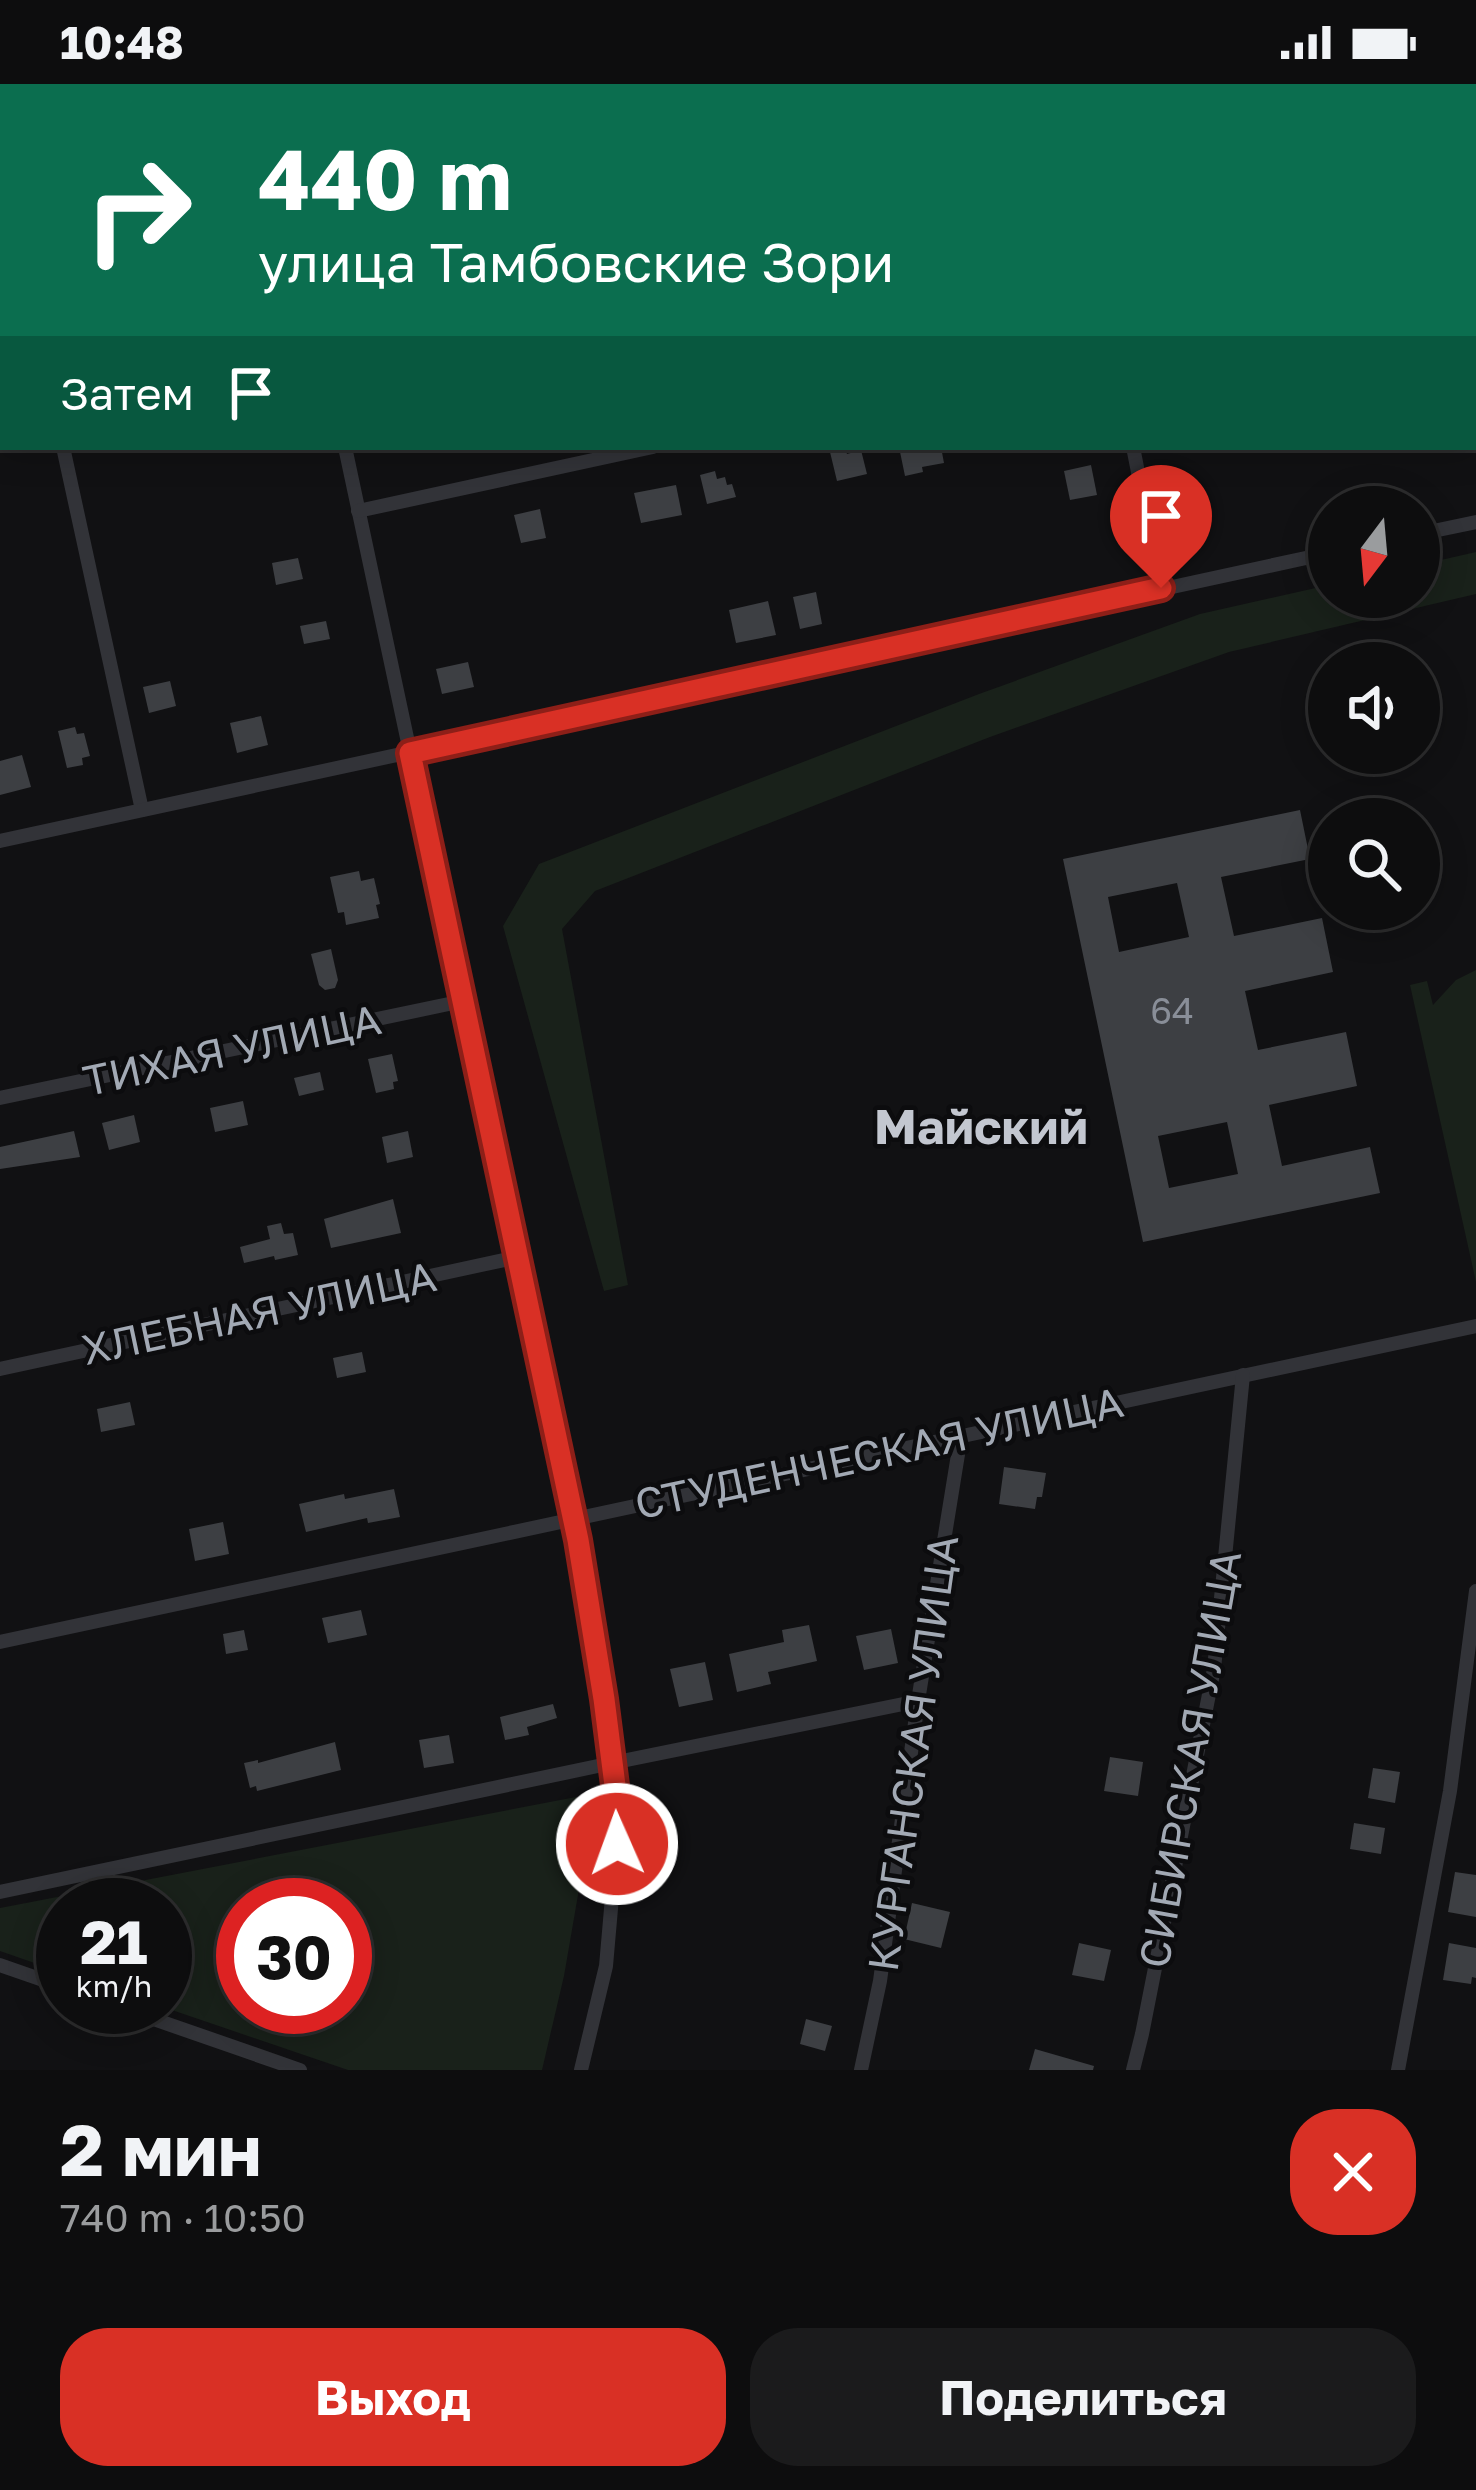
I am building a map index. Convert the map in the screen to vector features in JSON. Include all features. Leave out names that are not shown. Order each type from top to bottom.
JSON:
[{"type":"street","points":[[65,450],[142,810]]},
{"type":"street","points":[[346,450],[574,1518],[612,1762],[619,1817],[606,1966],[580,2070]]},
{"type":"street","points":[[358,511],[639,450]]},
{"type":"street","points":[[1134,450],[1161,588]]},
{"type":"street","points":[[1440,530],[1476,522]]},
{"type":"street","points":[[0,841],[1308,557]]},
{"type":"street","name":"ТИХАЯ УЛИЦА","points":[[0,1098],[463,1001]]},
{"type":"street","name":"ХЛЕБНАЯ УЛИЦА","points":[[0,1370],[518,1257]]},
{"type":"street","name":"СТУДЕНЧЕСКАЯ УЛИЦА","points":[[0,1642],[1476,1326]]},
{"type":"street","name":"СИБИРСКАЯ УЛИЦА","points":[[1132,2070],[1214,1669],[1244,1375]]},
{"type":"street","name":"КУРГАНСКАЯ УЛИЦА","points":[[862,2070],[880,1981],[961,1436]]},
{"type":"street","points":[[1398,2070],[1450,1791],[1476,1591]]},
{"type":"street","points":[[0,1892],[919,1701]]},
{"type":"street","points":[[0,1966],[36,1979]]},
{"type":"street","points":[[192,2032],[300,2070]]},
{"type":"shaded area","points":[[1476,552],[1476,594],[1440,602],[1440,560]]},
{"type":"shaded area","points":[[1308,590],[1308,618],[1374,618],[1229,652],[990,737],[595,891],[562,929],[628,1285],[604,1291],[503,926],[539,864],[1200,614]]},
{"type":"shaded area","points":[[1476,970],[1476,1282],[1410,985],[1427,981],[1433,1005],[1456,980]]},
{"type":"shaded area","points":[[576,1797],[585,1813],[578,1895],[542,2070],[348,2070],[242,2034],[372,2034],[372,1878],[216,1878],[216,2025],[192,2017],[192,1878],[156,1878]]},
{"type":"shaded area","points":[[36,1901],[36,1964],[0,1951],[0,1908]]},
{"type":"building","points":[[861,450],[867,474],[837,481],[830,452]]},
{"type":"building","points":[[900,450],[942,450],[944,463],[905,476]]},
{"type":"building","points":[[1091,465],[1097,495],[1070,500],[1064,471]]},
{"type":"building","points":[[715,471],[717,479],[725,477],[727,485],[732,484],[736,497],[707,504],[700,475]]},
{"type":"building","points":[[676,485],[682,515],[641,523],[634,493]]},
{"type":"building","points":[[540,509],[546,538],[521,543],[514,515]]},
{"type":"building","points":[[298,558],[303,579],[276,585],[272,563]]},
{"type":"building","points":[[816,592],[822,624],[800,629],[793,597]]},
{"type":"building","points":[[768,601],[776,635],[736,643],[729,610]]},
{"type":"building","points":[[326,621],[330,639],[304,644],[300,626]]},
{"type":"building","points":[[468,662],[474,687],[442,694],[436,669]]},
{"type":"building","points":[[170,681],[176,706],[149,713],[143,687]]},
{"type":"building","points":[[261,716],[268,745],[237,753],[230,723]]},
{"type":"building","points":[[75,727],[77,734],[84,733],[90,756],[82,758],[83,765],[67,768],[58,731]]},
{"type":"building","points":[[22,755],[31,787],[0,795],[0,761]]},
{"type":"building","points":[[1300,810],[1308,859],[1221,877],[1234,936],[1308,921],[1308,930],[1324,930],[1333,972],[1245,991],[1258,1050],[1346,1032],[1357,1086],[1269,1105],[1282,1166],[1370,1147],[1380,1193],[1143,1242],[1063,859]],"holes":[[[1177,883],[1189,937],[1119,952],[1108,897]],[[1227,1122],[1238,1174],[1169,1188],[1158,1136]]]},
{"type":"building","points":[[359,871],[361,881],[374,878],[379,918],[346,925],[344,912],[338,913],[330,877]]},
{"type":"building","points":[[331,949],[338,980],[335,988],[325,990],[319,985],[311,954]]},
{"type":"building","points":[[392,1054],[398,1081],[393,1082],[394,1089],[376,1093],[368,1059]]},
{"type":"building","points":[[320,1072],[324,1090],[299,1096],[294,1078]]},
{"type":"building","points":[[243,1101],[248,1125],[215,1132],[210,1108]]},
{"type":"building","points":[[134,1115],[140,1142],[109,1150],[102,1123]]},
{"type":"building","points":[[74,1131],[80,1157],[0,1169],[0,1147]]},
{"type":"building","points":[[408,1131],[413,1157],[387,1163],[382,1137]]},
{"type":"building","points":[[393,1199],[401,1233],[331,1248],[324,1219]]},
{"type":"building","points":[[281,1223],[284,1234],[293,1233],[298,1255],[244,1263],[240,1247],[270,1239],[267,1226]]},
{"type":"building","points":[[362,1352],[366,1372],[337,1378],[333,1358]]},
{"type":"building","points":[[130,1402],[135,1425],[101,1432],[97,1409]]},
{"type":"building","points":[[1004,1467],[1046,1473],[1035,1509],[999,1504]]},
{"type":"building","points":[[394,1489],[400,1517],[368,1523],[367,1518],[306,1532],[299,1504]]},
{"type":"building","points":[[223,1522],[229,1554],[195,1561],[189,1529]]},
{"type":"building","points":[[361,1610],[367,1635],[328,1643],[322,1618]]},
{"type":"building","points":[[809,1625],[817,1661],[768,1672],[771,1684],[737,1692],[729,1654],[784,1642],[782,1630]]},
{"type":"building","points":[[891,1629],[898,1663],[864,1670],[856,1636]]},
{"type":"building","points":[[244,1630],[248,1650],[226,1654],[223,1634]]},
{"type":"building","points":[[705,1662],[713,1700],[679,1707],[670,1669]]},
{"type":"building","points":[[553,1704],[557,1718],[527,1727],[529,1735],[505,1740],[500,1717]]},
{"type":"building","points":[[449,1735],[454,1763],[424,1768],[419,1740]]},
{"type":"building","points":[[335,1742],[341,1770],[257,1791],[256,1786],[250,1788],[244,1763]]},
{"type":"building","points":[[1110,1757],[1143,1762],[1138,1796],[1104,1791]]},
{"type":"building","points":[[1373,1768],[1400,1772],[1395,1803],[1368,1798]]},
{"type":"building","points":[[1354,1823],[1385,1828],[1381,1854],[1350,1849]]},
{"type":"building","points":[[1455,1872],[1476,1875],[1476,1917],[1448,1912]]},
{"type":"building","points":[[912,1903],[950,1912],[941,1948],[904,1939]]},
{"type":"building","points":[[1079,1943],[1111,1950],[1104,1981],[1072,1975]]},
{"type":"building","points":[[1449,1943],[1476,1948],[1476,1978],[1472,1977],[1471,1984],[1443,1980]]},
{"type":"building","points":[[806,2019],[832,2026],[825,2051],[800,2044]]},
{"type":"building","points":[[1035,2049],[1094,2066],[1093,2070],[1029,2070]]},
{"type":"district","name":"Майский","points":[[981,1127]]},
{"type":"route","points":[[617,1844],[619,1817],[604,1699],[578,1540],[410,753],[1161,588]]}]
